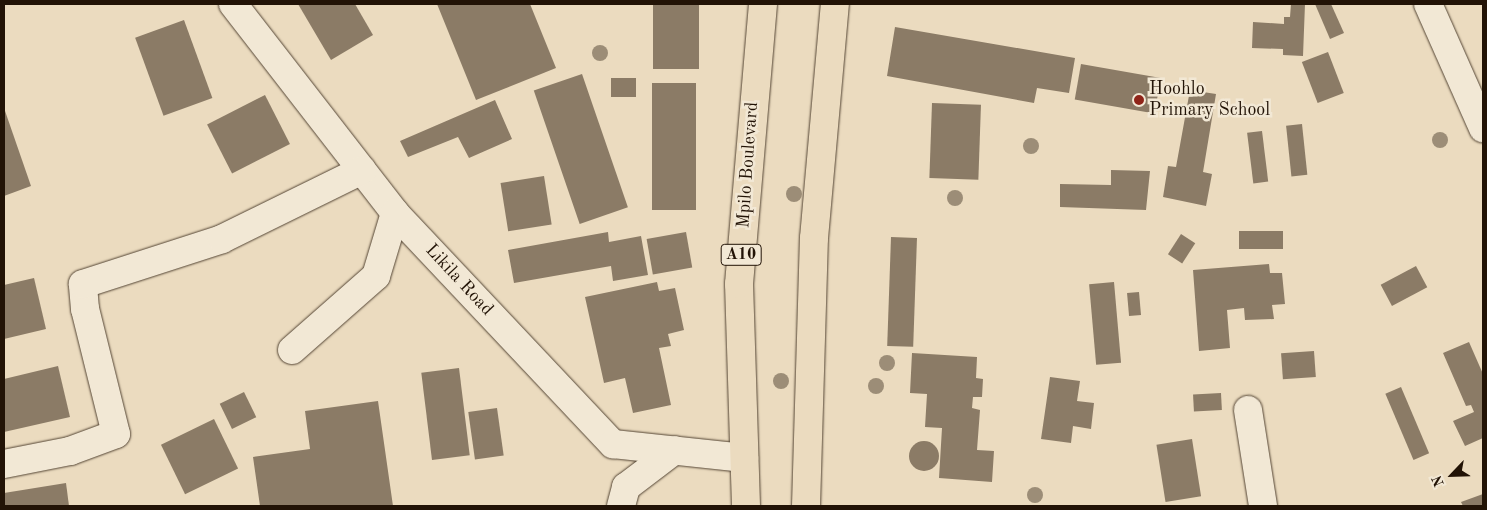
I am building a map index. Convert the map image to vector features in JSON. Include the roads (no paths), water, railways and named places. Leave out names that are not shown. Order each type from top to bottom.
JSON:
[{"type":"highway","name":"Mpilo Boulevard","points":[[746,506],[739,284],[763,4]]},
{"type":"highway","points":[[806,506],[814,238],[835,4]]},
{"type":"street","name":"Likila Road","points":[[233,4],[395,213],[614,444],[744,458]]},
{"type":"street","points":[[1428,4],[1483,128]]},
{"type":"street","points":[[4,464],[70,451],[116,434],[84,309],[84,284],[222,239],[362,170]]},
{"type":"street","points":[[292,350],[376,276],[395,213]]},
{"type":"street","points":[[1248,410],[1263,506]]},
{"type":"street","points":[[621,506],[626,486],[675,450]]},
{"type":"place","name":"Hoohlo Primary School","points":[[1139,100]]}]
